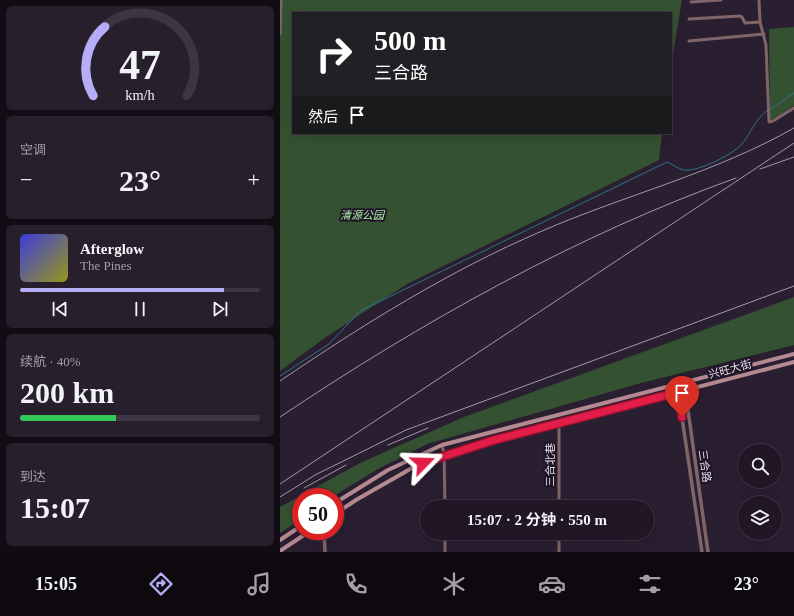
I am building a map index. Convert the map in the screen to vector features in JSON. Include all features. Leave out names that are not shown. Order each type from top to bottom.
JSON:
[{"type":"main road","name":"兴旺大街","points":[[344,497],[388,470],[442,445],[794,354]]},
{"type":"main road","name":"兴旺大街","points":[[344,508],[412,468],[444,454],[794,362]]},
{"type":"main road","points":[[280,540],[292,532]]},
{"type":"main road","points":[[280,551],[296,540]]},
{"type":"street","points":[[280,34],[281,0]]},
{"type":"street","points":[[691,2],[722,0]]},
{"type":"street","points":[[759,0],[760,22],[766,46],[770,122],[794,108]]},
{"type":"street","points":[[689,19],[742,16],[745,23],[760,22]]},
{"type":"street","points":[[689,41],[764,34]]},
{"type":"street","name":"三合路","points":[[684,382],[708,552]]},
{"type":"street","name":"三合路","points":[[677,384],[702,552]]},
{"type":"street","name":"三合北巷","points":[[559,423],[559,500]]},
{"type":"street","points":[[442,445],[444,454],[445,500]]},
{"type":"street","points":[[324,540],[325,552]]},
{"type":"street","points":[[445,540],[445,552]]},
{"type":"street","points":[[559,540],[559,552]]},
{"type":"green space","name":"清源公园","points":[[280,0],[682,0],[672,59],[672,12],[292,12],[292,134],[662,134],[659,160],[407,284],[326,337],[280,371]]},
{"type":"green space","points":[[794,27],[794,106],[770,121],[769,29]]},
{"type":"green space","points":[[794,297],[794,345],[641,383],[427,444],[378,469],[344,490],[344,488],[315,488],[360,463],[464,417]]},
{"type":"green space","points":[[292,500],[292,525],[280,533],[280,507]]},
{"type":"waterway","points":[[770,109],[794,93]]},
{"type":"waterway","points":[[280,376],[329,344],[360,311],[667,162],[677,168],[690,170],[706,166],[723,158],[742,144],[756,122],[768,110]]},
{"type":"railway","points":[[280,381],[375,319],[474,263],[573,218],[733,158],[794,128]]},
{"type":"railway","points":[[280,484],[794,143]]},
{"type":"railway","points":[[760,169],[794,157]]},
{"type":"railway","points":[[280,417],[388,348],[501,284],[617,226],[736,178]]},
{"type":"railway","points":[[280,497],[315,475],[406,430],[794,286]]},
{"type":"railway","points":[[388,445],[428,428]]},
{"type":"railway","points":[[304,488],[346,465]]},
{"type":"route","points":[[423,463],[444,454],[494,440],[679,392],[682,417]]}]
